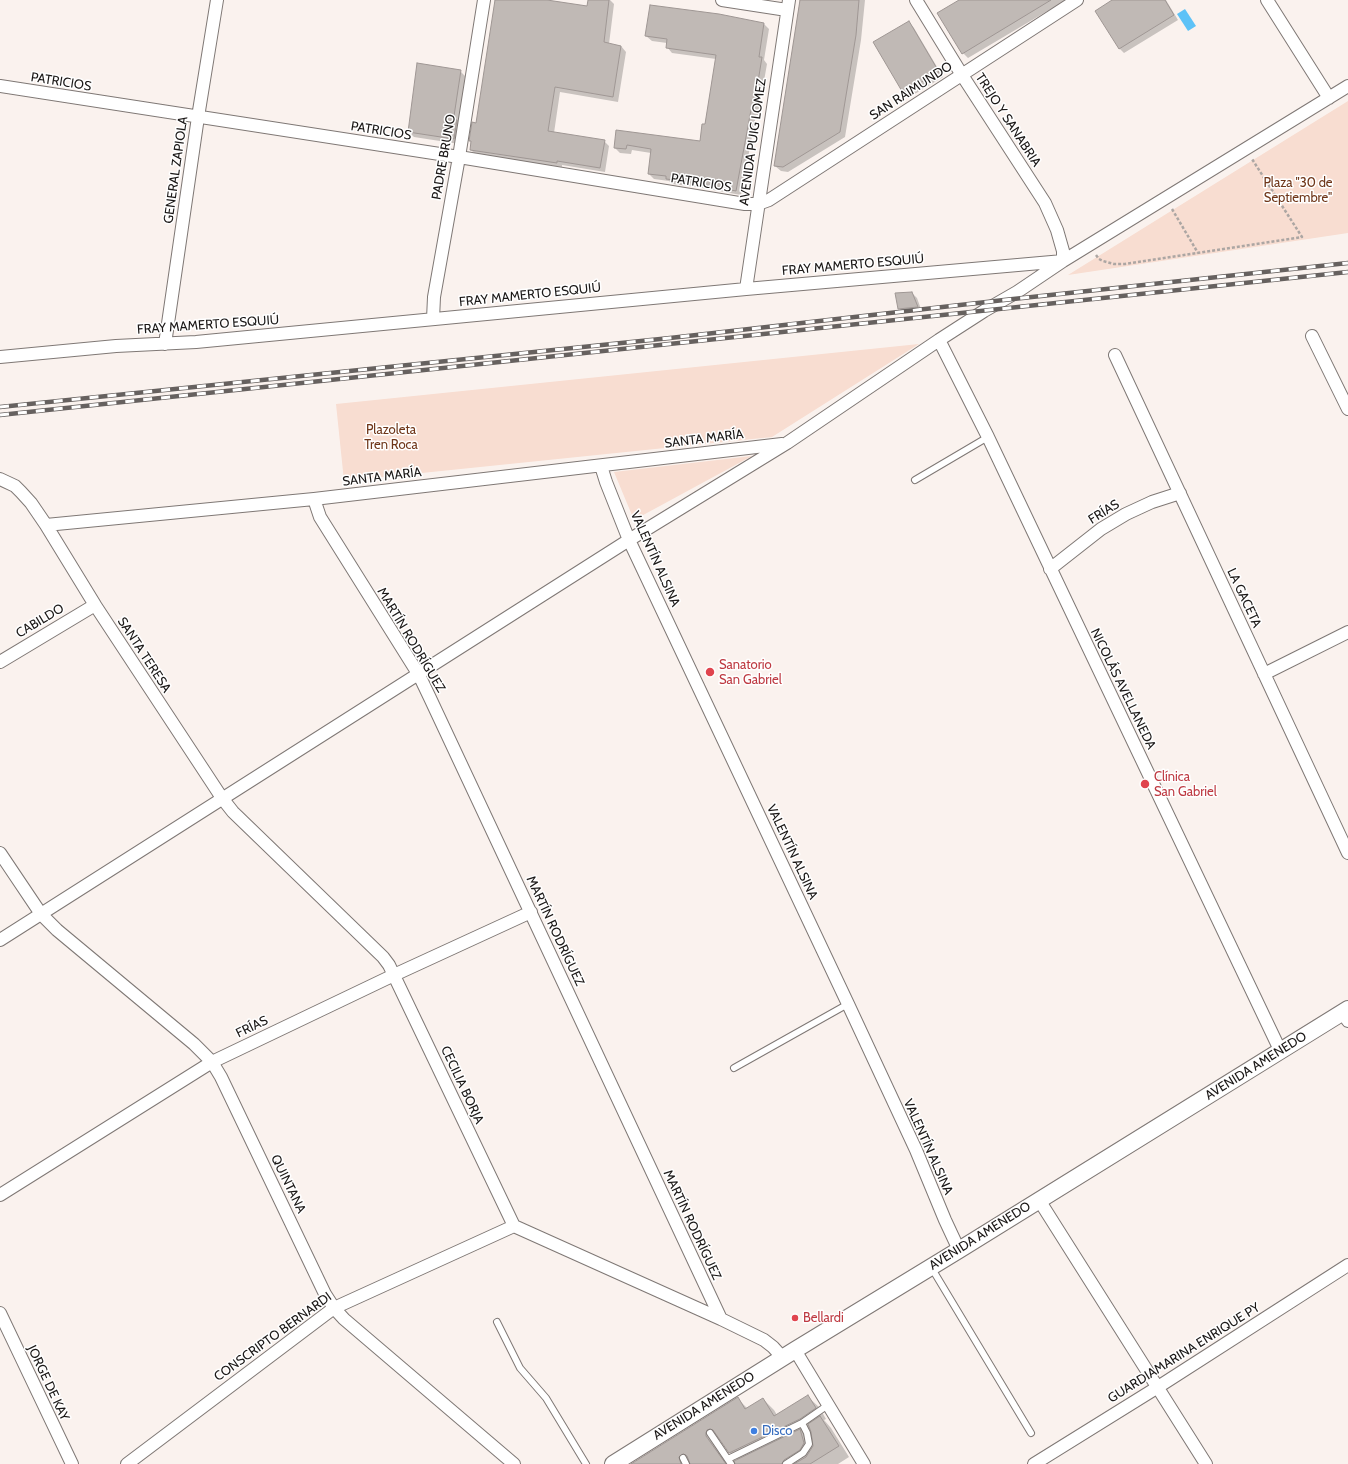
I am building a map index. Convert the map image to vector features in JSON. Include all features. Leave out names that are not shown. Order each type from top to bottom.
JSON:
[{"type":"street","name":"GENERAL ZAPIOLA","points":[[165,344],[198,117],[218,0]]},
{"type":"street","name":"PADRE BRUNO","points":[[433,319],[434,296],[459,157],[484,0]]},
{"type":"street","points":[[722,0],[788,5]]},
{"type":"street","name":"TREJO Y SANABRIA","points":[[916,0],[962,75],[1045,203],[1057,230],[1063,251],[1063,261]]},
{"type":"street","name":"SAN RAIMUNDO","points":[[758,204],[769,200],[1077,0]]},
{"type":"street","points":[[1267,0],[1329,98]]},
{"type":"street","name":"AVENIDA PUIG LOMEZ","points":[[746,289],[788,5]]},
{"type":"street","name":"PATRICIOS","points":[[0,86],[459,157],[745,204],[758,204]]},
{"type":"street","points":[[0,940],[222,798],[419,675],[629,540],[787,443],[938,340],[984,311],[1018,292],[1063,261],[1348,86]]},
{"type":"street","name":"FRAY MAMERTO ESQUIÚ","points":[[0,357],[116,346],[196,342],[746,289],[1063,261]]},
{"type":"street","points":[[1312,336],[1348,409]]},
{"type":"street","name":"NICOLÁS AVELLANEDA","points":[[938,340],[988,437],[1280,1050]]},
{"type":"street","name":"LA GACETA","points":[[1115,355],[1348,852]]},
{"type":"street","name":"SANTA MARÍA","points":[[46,525],[314,499],[787,443]]},
{"type":"street","name":"VALENTÍN ALSINA","points":[[601,466],[629,540],[916,1150],[959,1250]]},
{"type":"street","points":[[0,479],[15,486],[21,492],[31,503],[46,525]]},
{"type":"street","name":"FRÍAS","points":[[1050,569],[1095,534],[1126,514],[1152,502],[1180,492]]},
{"type":"street","name":"MARTÍN RODRÍGUEZ","points":[[314,499],[320,517],[419,675],[721,1319]]},
{"type":"street","name":"SANTA TERESA","points":[[46,525],[95,605],[222,798]]},
{"type":"street","name":"CABILDO","points":[[0,662],[95,605]]},
{"type":"street","points":[[1264,674],[1348,632]]},
{"type":"street","name":"CECILIA BORJA","points":[[222,798],[233,812],[383,957],[394,975],[514,1226]]},
{"type":"street","name":"QUINTANA","points":[[0,853],[41,914],[57,930],[194,1044],[212,1062],[221,1077],[325,1294],[334,1308],[344,1319],[514,1464]]},
{"type":"street","name":"FRÍAS","points":[[0,1195],[212,1062],[394,975],[531,912]]},
{"type":"street","name":"AVENIDA AMENEDO","points":[[613,1464],[789,1353],[959,1250],[1280,1050],[1346,1014]]},
{"type":"street","points":[[1040,1200],[1206,1464]]},
{"type":"street","points":[[514,1226],[721,1319],[764,1340],[774,1347],[789,1353],[828,1405],[864,1464]]},
{"type":"street","name":"CONSCRIPTO BERNARDI","points":[[127,1464],[334,1308],[514,1226]]},
{"type":"street","name":"GUARDIAMARINA ENRIQUE PY","points":[[1034,1464],[1348,1266]]},
{"type":"street","name":"JORGE DE KAY","points":[[0,1313],[72,1464]]},
{"type":"lane","points":[[915,480],[988,437]]},
{"type":"lane","points":[[734,1068],[848,1004]]},
{"type":"lane","points":[[931,1267],[1031,1433]]},
{"type":"lane","points":[[497,1322],[520,1368],[546,1398],[586,1464]]},
{"type":"lane","points":[[710,1433],[729,1462],[802,1423],[828,1405]]},
{"type":"lane","points":[[786,1464],[802,1453],[809,1444],[807,1433],[802,1423]]},
{"type":"path","points":[[1089,245],[1099,259],[1114,264],[1125,264],[1302,238],[1246,149]]},
{"type":"path","points":[[1166,198],[1198,253]]},
{"type":"green space","name":"Plaza \"30 de Septiembre\"","points":[[1348,101],[1348,233],[1068,275]]},
{"type":"green space","name":"Plazoleta Tren Roca","points":[[919,344],[772,437],[344,481],[336,404]]},
{"type":"green space","points":[[752,456],[634,520],[614,472]]},
{"type":"water","points":[[1185,9],[1196,26],[1188,31],[1177,14]]},
{"type":"building","points":[[495,0],[547,0],[587,6],[588,0],[609,0],[604,42],[621,46],[613,97],[555,87],[548,131],[605,140],[600,168],[470,150],[471,141],[469,141],[472,122],[476,123]]},
{"type":"building","points":[[800,0],[859,0],[856,35],[840,132],[783,167],[774,166]]},
{"type":"building","points":[[959,0],[1051,0],[962,54],[937,13]]},
{"type":"building","points":[[1112,0],[1165,0],[1174,15],[1119,49],[1095,11]]},
{"type":"building","points":[[650,5],[719,14],[764,23],[759,57],[762,57],[754,111],[751,110],[736,191],[691,182],[666,179],[666,176],[648,174],[651,149],[627,145],[626,149],[614,148],[616,130],[700,141],[702,124],[705,124],[716,55],[666,48],[667,39],[645,36]]},
{"type":"building","points":[[909,21],[939,72],[903,93],[873,42]]},
{"type":"building","points":[[417,63],[461,70],[454,116],[454,119],[457,120],[454,139],[408,132]]},
{"type":"building","points":[[912,292],[918,307],[898,309],[895,293]]},
{"type":"building","points":[[808,1395],[816,1408],[800,1419],[729,1453],[713,1430],[707,1430],[706,1436],[726,1464],[690,1464],[687,1456],[683,1454],[679,1457],[681,1464],[631,1464],[738,1397],[745,1409],[763,1398],[774,1416]]},
{"type":"building","points":[[820,1416],[839,1446],[810,1464],[794,1464],[806,1457],[813,1446],[808,1424]]},
{"type":"building","points":[[800,1429],[804,1443],[800,1450],[784,1460],[782,1464],[735,1464],[734,1461]]},
{"type":"railway","points":[[0,407],[670,338],[1348,263]]},
{"type":"railway","points":[[0,415],[1348,272]]},
{"type":"place","name":"Sanatorio San Gabriel","points":[[710,672]]},
{"type":"place","name":"Clínica San Gabriel","points":[[1145,784]]},
{"type":"place","name":"Bellardi","points":[[795,1318]]},
{"type":"place","name":"Disco","points":[[754,1431]]}]
